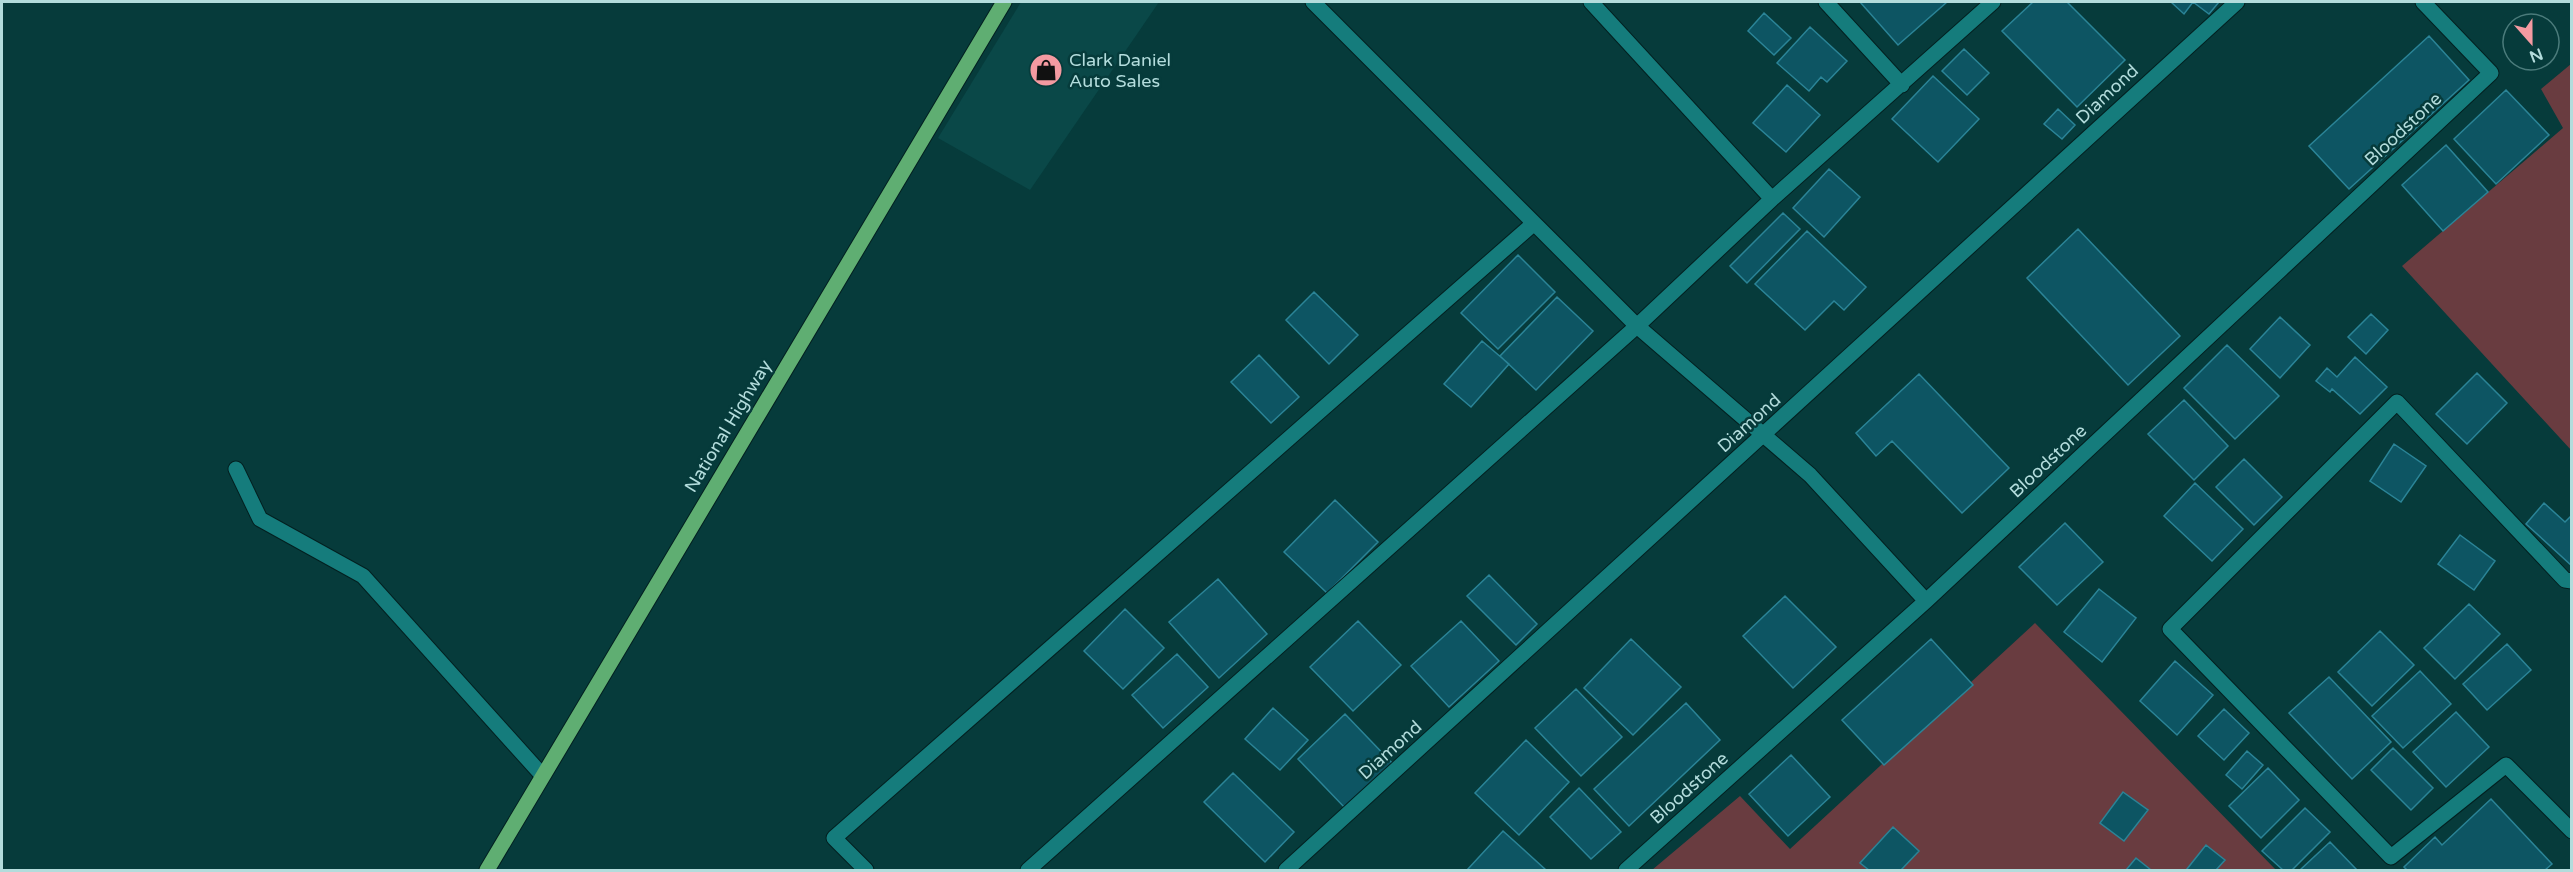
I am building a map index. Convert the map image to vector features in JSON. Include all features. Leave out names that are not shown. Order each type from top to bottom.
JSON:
[{"type":"main road","name":"National Highway","points":[[487,870],[1004,2]]},
{"type":"street","points":[[1313,2],[1637,326],[1810,475],[1926,601]]},
{"type":"street","points":[[1591,2],[1772,199]]},
{"type":"street","points":[[1826,2],[1902,84]]},
{"type":"street","points":[[1028,870],[1637,326],[1772,199],[1993,2]]},
{"type":"street","name":"Diamond","points":[[1286,870],[2237,2]]},
{"type":"street","name":"Bloodstone","points":[[1626,870],[1926,601],[2491,73],[2423,2]]},
{"type":"street","points":[[866,870],[834,838],[1533,224]]},
{"type":"street","points":[[2571,581],[2565,580],[2397,402],[2170,629],[2391,857],[2506,765],[2571,831]]},
{"type":"street","points":[[236,469],[260,519],[363,576],[542,776]]},
{"type":"shaded area","name":"Clark Daniel Auto Sales","points":[[1021,2],[1159,2],[1030,190],[938,138]]},
{"type":"shaded area","points":[[2571,64],[2571,450],[2402,266],[2563,128],[2541,89]]},
{"type":"shaded area","points":[[2035,623],[2276,870],[1652,870],[1740,796],[1790,849]]},
{"type":"building","points":[[1860,2],[1947,2],[1898,45]]},
{"type":"building","points":[[2033,2],[2067,2],[2125,60],[2077,107],[2002,31]]},
{"type":"building","points":[[2171,2],[2193,2],[2184,14]]},
{"type":"building","points":[[2193,2],[2219,2],[2209,14]]},
{"type":"building","points":[[1764,13],[1791,38],[1774,55],[1748,31]]},
{"type":"building","points":[[1810,27],[1847,61],[1827,82],[1821,77],[1809,91],[1777,63]]},
{"type":"building","points":[[2429,36],[2469,80],[2349,189],[2309,146]]},
{"type":"building","points":[[1964,49],[1989,73],[1967,95],[1942,71]]},
{"type":"building","points":[[1933,76],[1979,119],[1938,162],[1892,119]]},
{"type":"building","points":[[1787,85],[1820,115],[1786,152],[1753,123]]},
{"type":"building","points":[[2506,90],[2549,135],[2496,184],[2454,139]]},
{"type":"building","points":[[2058,109],[2075,125],[2062,139],[2044,124]]},
{"type":"building","points":[[2446,145],[2488,192],[2443,231],[2402,185]]},
{"type":"building","points":[[1829,169],[1860,197],[1824,237],[1793,208]]},
{"type":"building","points":[[1783,213],[1800,229],[1747,283],[1730,266]]},
{"type":"building","points":[[2078,229],[2180,336],[2128,385],[2027,278]]},
{"type":"building","points":[[1807,231],[1866,287],[1844,310],[1834,301],[1805,330],[1755,284]]},
{"type":"building","points":[[1518,255],[1555,292],[1498,349],[1461,313]]},
{"type":"building","points":[[1314,292],[1358,335],[1329,364],[1286,320]]},
{"type":"building","points":[[1557,297],[1593,331],[1536,390],[1500,356]]},
{"type":"building","points":[[2371,314],[2388,330],[2366,354],[2348,337]]},
{"type":"building","points":[[2280,317],[2310,345],[2280,378],[2250,349]]},
{"type":"building","points":[[1482,341],[1509,364],[1471,407],[1444,384]]},
{"type":"building","points":[[2227,345],[2279,396],[2235,439],[2184,388]]},
{"type":"building","points":[[1259,355],[1299,397],[1271,423],[1231,382]]},
{"type":"building","points":[[2355,357],[2387,387],[2360,414],[2332,389],[2330,392],[2316,381],[2327,368],[2337,377]]},
{"type":"building","points":[[2477,373],[2507,403],[2467,444],[2436,414]]},
{"type":"building","points":[[1919,374],[2009,468],[1962,513],[1892,441],[1876,456],[1856,433]]},
{"type":"building","points":[[2184,400],[2228,446],[2194,480],[2148,434]]},
{"type":"building","points":[[2394,444],[2426,466],[2401,502],[2370,481]]},
{"type":"building","points":[[2244,459],[2282,497],[2254,525],[2216,487]]},
{"type":"building","points":[[2195,483],[2243,529],[2212,561],[2164,516]]},
{"type":"building","points":[[1335,500],[1378,542],[1327,593],[1284,552]]},
{"type":"building","points":[[2544,503],[2565,522],[2572,515],[2572,566],[2526,524]]},
{"type":"building","points":[[2065,523],[2103,562],[2057,605],[2019,567]]},
{"type":"building","points":[[2460,535],[2495,561],[2474,590],[2438,564]]},
{"type":"building","points":[[1489,575],[1537,624],[1516,645],[1467,596]]},
{"type":"building","points":[[1218,579],[1267,634],[1219,678],[1169,622]]},
{"type":"building","points":[[2099,589],[2136,618],[2102,662],[2064,632]]},
{"type":"building","points":[[1785,596],[1836,647],[1793,688],[1743,636]]},
{"type":"building","points":[[2469,604],[2500,634],[2455,679],[2424,648]]},
{"type":"building","points":[[1125,609],[1164,648],[1123,689],[1084,651]]},
{"type":"building","points":[[1358,621],[1401,665],[1353,711],[1310,667]]},
{"type":"building","points":[[1461,621],[1499,661],[1449,707],[1411,666]]},
{"type":"building","points":[[2380,631],[2414,665],[2372,706],[2338,672]]},
{"type":"building","points":[[1631,639],[1681,687],[1633,735],[1584,688]]},
{"type":"building","points":[[1931,639],[1973,685],[1884,765],[1842,720]]},
{"type":"building","points":[[2507,644],[2531,670],[2487,710],[2463,684]]},
{"type":"building","points":[[1177,654],[1208,687],[1163,728],[1132,695]]},
{"type":"building","points":[[2175,661],[2213,695],[2177,735],[2140,701]]},
{"type":"building","points":[[2420,671],[2451,704],[2403,748],[2372,716]]},
{"type":"building","points":[[2329,677],[2391,742],[2352,779],[2289,713]]},
{"type":"building","points":[[1576,689],[1622,737],[1581,776],[1535,728]]},
{"type":"building","points":[[1686,703],[1720,740],[1629,826],[1594,789]]},
{"type":"building","points":[[1273,708],[1308,740],[1280,770],[1245,739]]},
{"type":"building","points":[[2224,709],[2249,733],[2224,760],[2198,736]]},
{"type":"building","points":[[2456,712],[2489,747],[2446,787],[2413,752]]},
{"type":"building","points":[[1345,714],[1393,764],[1346,809],[1298,759]]},
{"type":"building","points":[[1526,740],[1569,782],[1519,835],[1475,793]]},
{"type":"building","points":[[2393,748],[2433,788],[2411,810],[2371,770]]},
{"type":"building","points":[[2247,751],[2263,765],[2242,789],[2226,775]]},
{"type":"building","points":[[1791,755],[1830,797],[1788,836],[1749,794]]},
{"type":"building","points":[[2268,768],[2299,800],[2261,838],[2229,806]]},
{"type":"building","points":[[1233,773],[1294,832],[1265,862],[1204,802]]},
{"type":"building","points":[[1579,788],[1621,832],[1591,859],[1550,817]]},
{"type":"building","points":[[2123,792],[2148,810],[2124,841],[2100,823]]},
{"type":"building","points":[[2491,799],[2552,864],[2545,870],[2407,870],[2404,867],[2435,837],[2442,845]]},
{"type":"building","points":[[2305,808],[2330,832],[2292,870],[2283,870],[2262,851]]},
{"type":"building","points":[[1893,827],[1919,851],[1901,870],[1869,870],[1860,863]]},
{"type":"building","points":[[1503,831],[1546,870],[1467,870]]},
{"type":"building","points":[[2330,842],[2357,870],[2300,870]]},
{"type":"building","points":[[2206,845],[2225,860],[2216,870],[2187,869]]},
{"type":"building","points":[[2136,858],[2151,870],[2126,870]]},
{"type":"place","name":"Clark Daniel Auto Sales","points":[[1046,70]]}]
